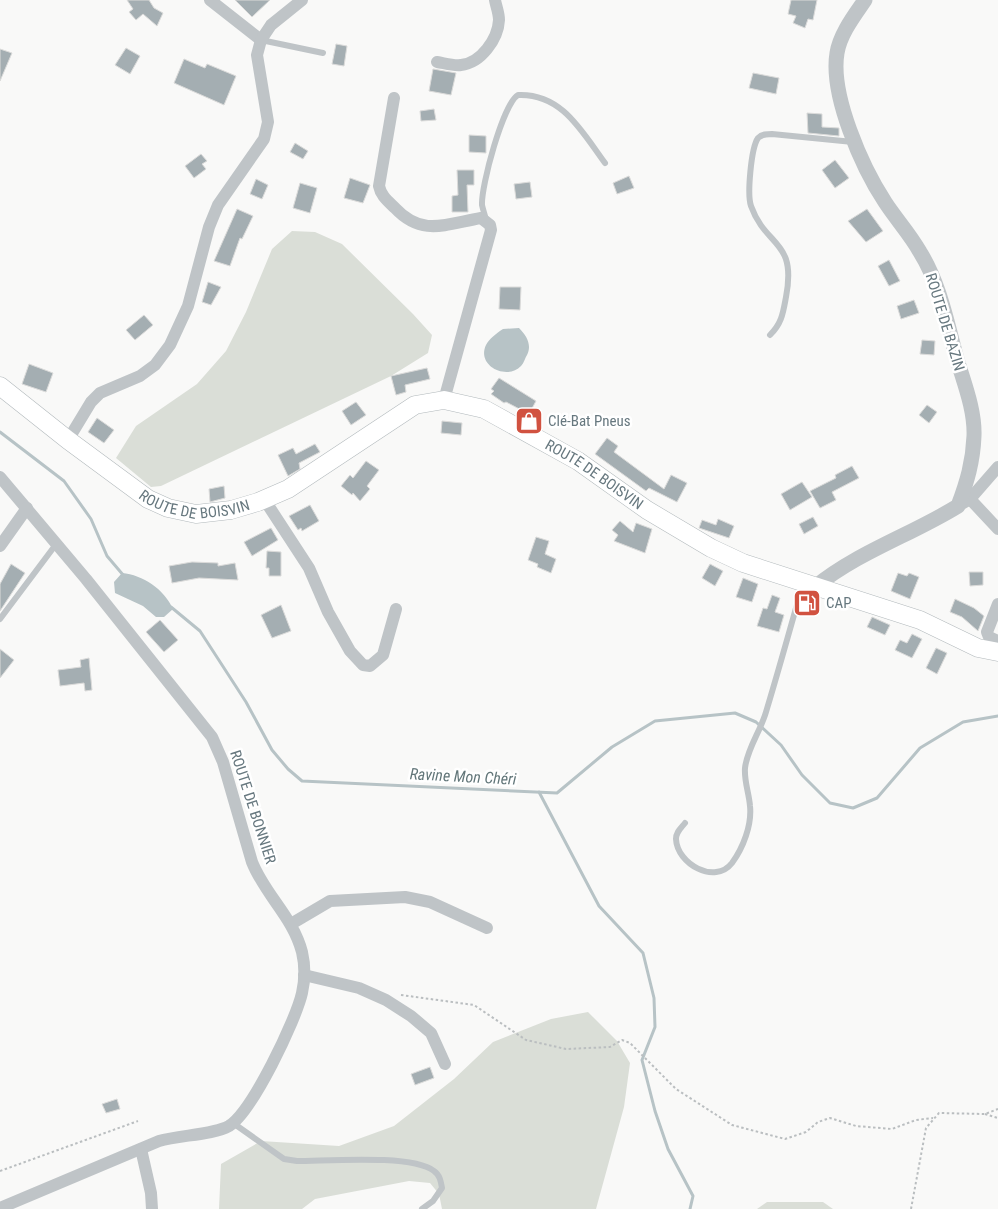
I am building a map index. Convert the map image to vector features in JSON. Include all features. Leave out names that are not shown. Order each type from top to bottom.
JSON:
[{"type":"main road","name":"ROUTE DE BOISVIN","points":[[0,386],[68,440],[148,499],[168,508],[196,514],[231,510],[288,489],[416,405],[444,400],[484,408],[578,461],[647,510],[711,548],[743,563],[920,620],[978,648],[998,652]]},
{"type":"street","points":[[210,0],[261,40]]},
{"type":"street","points":[[68,440],[91,402],[100,393],[140,376],[155,364],[170,345],[188,306],[209,227],[218,205],[264,140],[268,122],[257,55],[261,40],[272,26],[302,0]]},
{"type":"street","points":[[437,62],[461,65],[481,56],[491,44],[497,32],[499,19],[495,0]]},
{"type":"street","name":"ROUTE DE BAZIN","points":[[865,0],[847,27],[837,51],[835,69],[838,95],[863,161],[884,201],[920,252],[938,289],[971,408],[974,434],[972,466],[964,502]]},
{"type":"street","points":[[394,98],[379,186],[381,193],[406,220],[419,226],[481,218],[490,225],[491,230],[444,400]]},
{"type":"street","points":[[809,585],[964,502],[998,467]]},
{"type":"street","name":"ROUTE DE BONNIER","points":[[0,477],[57,543],[212,737],[223,762],[255,870],[292,924],[302,952],[304,975],[302,994],[290,1028],[264,1078],[233,1123]]},
{"type":"street","points":[[264,499],[309,568],[328,612],[350,651],[363,666],[370,666],[383,655],[396,609]]},
{"type":"street","points":[[964,502],[998,529]]},
{"type":"street","points":[[0,546],[27,508]]},
{"type":"street","points":[[998,604],[988,632],[990,636],[998,641]]},
{"type":"street","points":[[292,924],[330,901],[405,897],[430,902],[487,928]]},
{"type":"street","points":[[304,975],[359,988],[386,1000],[411,1016],[431,1033],[444,1064]]},
{"type":"street","points":[[0,1208],[175,1136],[222,1129],[233,1123]]},
{"type":"street","points":[[141,1150],[152,1193],[152,1209]]},
{"type":"lane","points":[[261,40],[323,53]]},
{"type":"lane","points":[[486,221],[482,204],[489,170],[502,121],[510,102],[518,95],[527,95],[545,100],[565,110],[605,163]]},
{"type":"lane","points":[[770,335],[782,321],[789,271],[783,250],[761,223],[751,204],[750,183],[757,140],[763,135],[772,134],[856,143]]},
{"type":"lane","points":[[0,618],[57,543]]},
{"type":"lane","points":[[685,823],[677,833],[676,839],[686,860],[697,868],[710,873],[722,871],[731,864],[746,834],[749,821],[750,808],[745,766],[766,714],[809,585]]},
{"type":"lane","points":[[233,1123],[284,1159],[296,1161],[402,1161],[434,1171],[440,1179],[442,1188],[433,1201],[422,1209]]},
{"type":"path","points":[[397,994],[474,1005],[526,1040],[566,1049],[610,1046],[622,1040],[630,1043],[676,1089],[732,1125],[785,1140],[806,1132],[818,1122],[830,1118],[856,1126],[892,1129],[916,1120],[933,1118]]},
{"type":"path","points":[[985,1114],[998,1109]]},
{"type":"path","points":[[911,1209],[926,1128],[933,1118],[939,1113],[985,1114],[998,1118]]},
{"type":"path","points":[[0,1171],[138,1121]]},
{"type":"shaded area","points":[[292,231],[315,232],[342,244],[432,335],[428,353],[391,376],[161,486],[151,487],[116,458],[136,426],[197,384],[226,351],[246,312],[272,249]]},
{"type":"shaded area","points":[[519,328],[529,344],[523,363],[515,370],[508,372],[494,369],[485,359],[486,345],[491,338],[503,329]]},
{"type":"shaded area","points":[[122,573],[130,574],[152,584],[164,595],[173,609],[164,617],[156,617],[143,606],[115,593],[114,582]]},
{"type":"shaded area","points":[[588,1012],[617,1041],[630,1063],[624,1107],[596,1209],[442,1209],[439,1194],[430,1183],[409,1181],[315,1199],[302,1209],[219,1209],[221,1164],[261,1141],[339,1146],[394,1126],[454,1079],[493,1042],[551,1019]]},
{"type":"shaded area","points":[[767,1202],[823,1202],[833,1209],[757,1209]]},
{"type":"building","points":[[127,0],[149,0],[154,8],[163,13],[157,26],[143,14],[136,20],[129,12],[133,9]]},
{"type":"building","points":[[235,0],[270,0],[252,17]]},
{"type":"building","points":[[791,0],[817,0],[813,20],[808,19],[805,28],[793,23],[796,16],[788,14]]},
{"type":"building","points":[[336,44],[347,46],[344,66],[332,64]]},
{"type":"building","points":[[126,48],[140,56],[130,74],[115,65]]},
{"type":"building","points":[[0,49],[12,53],[0,81]]},
{"type":"building","points":[[184,59],[205,68],[207,64],[236,76],[224,105],[174,83]]},
{"type":"building","points":[[433,69],[456,73],[451,95],[429,91]]},
{"type":"building","points":[[753,73],[779,78],[776,94],[749,88]]},
{"type":"building","points":[[434,109],[436,120],[421,121],[420,111]]},
{"type":"building","points":[[807,113],[822,114],[822,127],[839,128],[839,136],[808,133]]},
{"type":"building","points":[[469,135],[486,136],[486,153],[469,152]]},
{"type":"building","points":[[295,143],[308,151],[303,159],[290,152]]},
{"type":"building","points":[[201,154],[207,161],[202,164],[206,169],[194,178],[185,166]]},
{"type":"building","points":[[835,160],[849,178],[835,188],[822,170]]},
{"type":"building","points":[[457,170],[474,170],[474,185],[467,185],[468,212],[452,212],[452,196],[458,195]]},
{"type":"building","points":[[629,176],[634,188],[617,194],[613,183]]},
{"type":"building","points":[[350,178],[370,185],[363,203],[344,198]]},
{"type":"building","points":[[256,179],[268,185],[262,199],[250,194]]},
{"type":"building","points":[[530,182],[532,197],[516,199],[514,184]]},
{"type":"building","points":[[300,183],[317,188],[310,213],[293,208]]},
{"type":"building","points":[[237,209],[253,216],[242,239],[240,238],[230,266],[214,261]]},
{"type":"building","points":[[867,209],[883,231],[866,242],[848,221]]},
{"type":"building","points":[[889,260],[900,281],[889,286],[878,266]]},
{"type":"building","points":[[208,282],[221,287],[211,305],[202,302]]},
{"type":"building","points":[[500,287],[521,287],[520,310],[499,309]]},
{"type":"building","points":[[914,300],[919,313],[901,319],[897,306]]},
{"type":"building","points":[[144,315],[153,325],[135,340],[126,330]]},
{"type":"building","points":[[922,340],[935,341],[934,355],[920,354]]},
{"type":"building","points":[[29,364],[53,373],[46,392],[22,384]]},
{"type":"building","points":[[427,368],[430,379],[405,385],[406,392],[396,395],[391,376]]},
{"type":"building","points":[[499,378],[536,401],[529,414],[506,402],[504,403],[491,394],[494,391],[491,389]]},
{"type":"building","points":[[356,402],[366,415],[351,425],[342,411]]},
{"type":"building","points":[[927,405],[937,412],[929,423],[919,415]]},
{"type":"building","points":[[97,418],[114,430],[104,443],[88,432]]},
{"type":"building","points":[[442,421],[462,423],[461,435],[441,433]]},
{"type":"building","points":[[607,438],[618,446],[614,452],[664,489],[671,475],[687,483],[677,502],[649,488],[646,491],[595,454]]},
{"type":"building","points":[[315,444],[320,452],[299,463],[300,469],[288,476],[278,455],[293,448],[296,454]]},
{"type":"building","points":[[366,461],[379,470],[367,486],[370,489],[360,501],[353,493],[352,495],[341,486],[350,475],[353,478]]},
{"type":"building","points":[[852,466],[859,478],[832,492],[836,500],[820,508],[810,491],[836,478],[835,475]]},
{"type":"building","points":[[802,482],[812,497],[790,510],[781,494]]},
{"type":"building","points":[[224,486],[225,498],[210,502],[209,489]]},
{"type":"building","points":[[310,505],[319,521],[302,531],[301,528],[298,530],[289,516]]},
{"type":"building","points":[[813,517],[818,526],[804,534],[799,524]]},
{"type":"building","points":[[718,519],[734,526],[729,538],[699,528],[702,520],[716,525]]},
{"type":"building","points":[[620,521],[633,532],[636,523],[652,529],[645,553],[614,541],[618,535],[612,530]]},
{"type":"building","points":[[271,528],[278,540],[252,556],[244,542]]},
{"type":"building","points":[[536,537],[549,541],[545,554],[556,559],[551,573],[537,567],[538,564],[528,560]]},
{"type":"building","points":[[267,551],[281,552],[281,576],[269,576],[269,568],[266,568]]},
{"type":"building","points":[[192,562],[218,563],[218,566],[235,563],[238,580],[199,578],[172,583],[169,566]]},
{"type":"building","points":[[11,564],[25,573],[0,611],[0,584]]},
{"type":"building","points":[[710,564],[723,571],[715,586],[702,578]]},
{"type":"building","points":[[969,572],[983,572],[983,585],[970,586]]},
{"type":"building","points":[[898,573],[907,576],[909,573],[919,577],[910,599],[891,591]]},
{"type":"building","points":[[743,578],[758,584],[752,602],[736,597]]},
{"type":"building","points":[[772,595],[780,598],[775,612],[784,615],[779,632],[757,626],[763,608],[767,609]]},
{"type":"building","points":[[955,599],[974,608],[984,616],[978,631],[962,617],[950,612]]},
{"type":"building","points":[[281,605],[291,631],[272,638],[261,615]]},
{"type":"building","points":[[872,617],[890,625],[885,635],[867,627]]},
{"type":"building","points":[[160,620],[178,640],[164,652],[146,632]]},
{"type":"building","points":[[912,634],[922,639],[912,658],[895,650],[900,640],[907,643]]},
{"type":"building","points":[[936,648],[947,653],[937,674],[926,668]]},
{"type":"building","points":[[0,649],[14,660],[0,678]]},
{"type":"building","points":[[89,658],[92,690],[85,691],[84,683],[60,686],[58,670],[81,667],[80,660]]},
{"type":"building","points":[[430,1067],[434,1078],[415,1085],[411,1074]]},
{"type":"building","points":[[117,1099],[120,1109],[106,1113],[102,1104]]},
{"type":"waterway","name":"Ravine Mon Chéri","points":[[0,432],[64,481],[91,519],[107,556],[124,576]]},
{"type":"waterway","name":"Ravine Mon Chéri","points":[[171,607],[200,631],[246,702],[272,750],[288,769],[302,781],[557,793],[612,747],[655,721],[735,713],[756,722],[781,745],[802,775],[830,803],[853,808],[877,798],[920,748],[963,722],[998,716]]},
{"type":"waterway","points":[[539,792],[599,906],[643,953],[654,998],[655,1027],[642,1060],[655,1111],[668,1149],[693,1196],[690,1209]]},
{"type":"place","name":"Clé-Bat Pneus","points":[[529,421]]},
{"type":"place","name":"CAP","points":[[807,603]]}]
